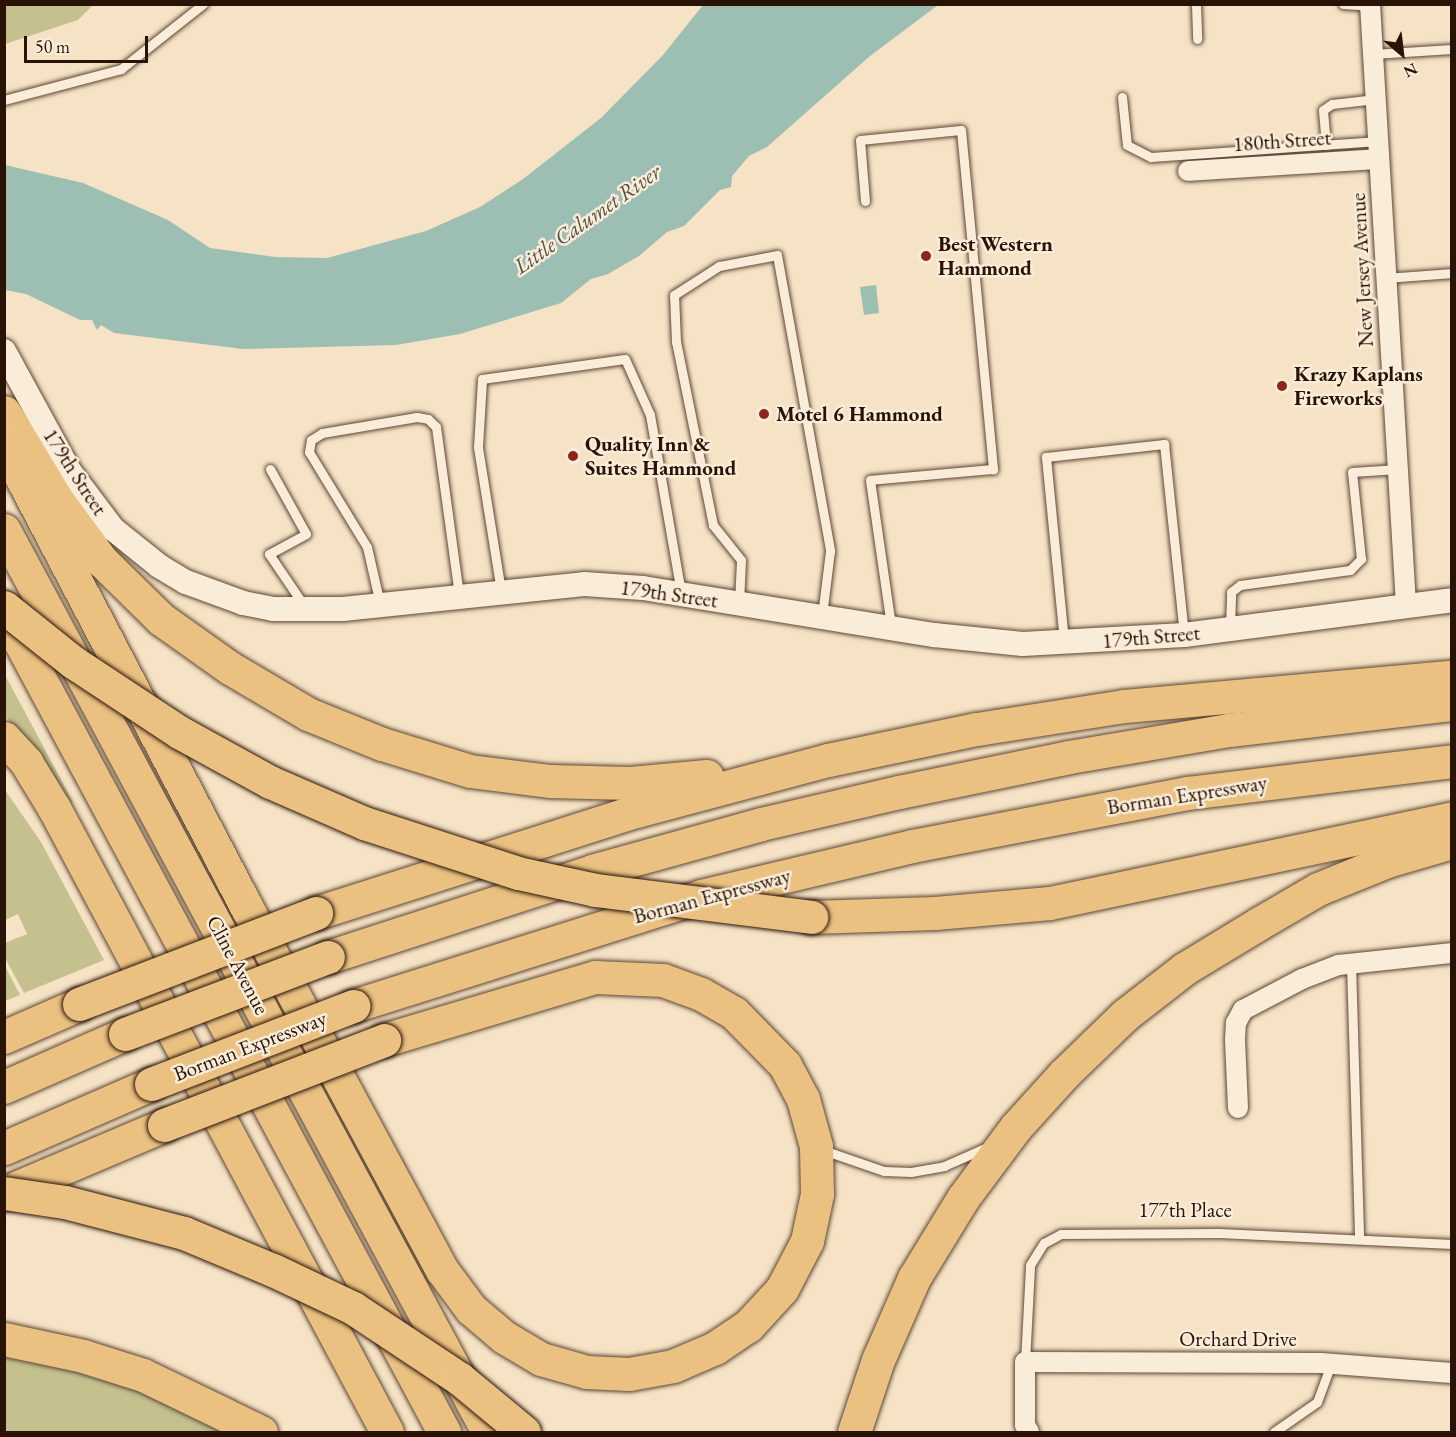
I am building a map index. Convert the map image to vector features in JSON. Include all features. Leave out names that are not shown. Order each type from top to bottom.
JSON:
[{"type":"highway","points":[[4,412],[57,500],[119,577],[161,619],[230,668],[308,714],[382,744],[470,771],[550,781],[630,783],[828,760]]},
{"type":"highway","points":[[4,444],[437,1259],[479,1316],[504,1337],[541,1359],[587,1372],[629,1374],[673,1366],[715,1348],[748,1326],[782,1289],[807,1241],[817,1194],[816,1146],[803,1099],[785,1065],[761,1037],[734,1013],[701,994],[663,980],[595,977],[384,1040],[164,1125],[4,1193]]},
{"type":"highway","name":"Cline Avenue","points":[[4,530],[488,1432]]},
{"type":"highway","points":[[4,610],[73,662],[171,727],[270,782],[364,823],[518,873],[596,890],[811,916],[935,913],[1050,903],[1452,818]]},
{"type":"highway","name":"Cline Avenue","points":[[4,610],[444,1432]]},
{"type":"highway","points":[[4,1037],[79,1005],[316,913],[515,847],[828,760],[977,729],[1124,706],[1452,677]]},
{"type":"highway","points":[[4,1088],[125,1034],[328,957],[592,871],[761,824],[1069,756],[1218,732],[1452,704]]},
{"type":"highway","points":[[4,738],[26,762],[54,808],[387,1432]]},
{"type":"highway","name":"Borman Expressway","points":[[4,1148],[151,1084],[353,1006],[701,896],[912,846],[1188,793],[1452,761]]},
{"type":"highway","points":[[854,1432],[878,1360],[915,1278],[963,1198],[1016,1127],[1125,1015],[1184,969],[1318,889],[1387,861],[1452,842]]},
{"type":"highway","points":[[4,1193],[65,1202],[184,1233],[273,1270],[353,1308],[460,1379],[524,1432]]},
{"type":"highway","points":[[4,1339],[83,1356],[143,1375],[261,1432]]},
{"type":"street","name":"New Jersey Avenue","points":[[1370,5],[1406,604]]},
{"type":"street","name":"180th Street","points":[[1188,171],[1379,150]]},
{"type":"street","name":"179th Street","points":[[4,351],[70,472],[114,529],[135,548],[177,576],[214,594],[273,609],[308,611],[584,584],[739,603],[980,642],[1064,643],[1184,635],[1406,604],[1452,600]]},
{"type":"street","points":[[1238,1107],[1235,1040],[1239,1015],[1302,979],[1351,964],[1452,953]]},
{"type":"street","points":[[1022,1430],[1025,1362]]},
{"type":"street","name":"Orchard Drive","points":[[1025,1362],[1331,1364],[1452,1373]]},
{"type":"lane","points":[[4,100],[121,69],[203,4]]},
{"type":"lane","points":[[1196,4],[1197,39]]},
{"type":"lane","points":[[1343,4],[1370,5]]},
{"type":"lane","points":[[1373,54],[1452,50]]},
{"type":"lane","points":[[1122,97],[1127,145],[1151,157],[1326,145],[1379,150]]},
{"type":"lane","points":[[1326,145],[1323,110],[1332,104],[1376,99]]},
{"type":"lane","points":[[865,201],[860,140],[961,130],[993,468],[870,480],[891,628]]},
{"type":"lane","points":[[739,603],[741,560],[713,525],[676,342],[674,295],[719,266],[777,255],[830,551],[821,617]]},
{"type":"lane","points":[[1386,278],[1452,273]]},
{"type":"lane","points":[[501,591],[478,447],[482,379],[625,359],[650,415],[681,595]]},
{"type":"lane","points":[[380,604],[367,547],[309,452],[311,440],[322,433],[417,417],[428,419],[436,427],[459,595]]},
{"type":"lane","points":[[1064,643],[1046,457],[1164,444],[1184,635]]},
{"type":"lane","points":[[270,469],[306,534],[270,554],[308,611]]},
{"type":"lane","points":[[1230,629],[1231,592],[1240,585],[1350,570],[1361,559],[1352,472],[1398,469]]},
{"type":"lane","points":[[1351,964],[1359,1238]]},
{"type":"lane","points":[[816,1146],[849,1162],[884,1171],[911,1172],[944,1166],[982,1150],[1016,1127]]},
{"type":"lane","name":"177th Place","points":[[1025,1362],[1030,1264],[1039,1248],[1054,1235],[1219,1233],[1452,1244]]},
{"type":"lane","points":[[1274,1432],[1317,1402],[1331,1364]]},
{"type":"shaded area","points":[[4,5],[93,5],[78,20],[5,44]]},
{"type":"shaded area","points":[[4,673],[73,802],[69,804],[45,762],[5,716]]},
{"type":"shaded area","points":[[5,790],[41,842],[104,960],[24,993],[5,958],[5,943],[27,934],[18,914],[5,920]]},
{"type":"shaded area","points":[[5,966],[20,995],[4,1001]]},
{"type":"shaded area","points":[[5,1354],[127,1385],[230,1432],[5,1432]]},
{"type":"water","name":"Little Calumet River","points":[[703,5],[938,5],[870,56],[767,147],[749,156],[732,176],[731,187],[720,190],[684,226],[667,232],[639,256],[608,274],[591,279],[561,303],[460,334],[396,345],[243,349],[114,333],[101,325],[97,330],[92,320],[80,320],[26,294],[5,290],[5,165],[83,183],[168,220],[210,248],[275,257],[327,258],[426,231],[480,207],[523,179],[601,118],[663,55]]},
{"type":"water","points":[[876,285],[879,313],[864,315],[860,287]]},
{"type":"place","name":"Best Western Hammond","points":[[926,256]]},
{"type":"place","name":"Krazy Kaplans Fireworks","points":[[1282,386]]},
{"type":"place","name":"Motel 6 Hammond","points":[[764,414]]},
{"type":"place","name":"Quality Inn & Suites Hammond","points":[[573,456]]}]
